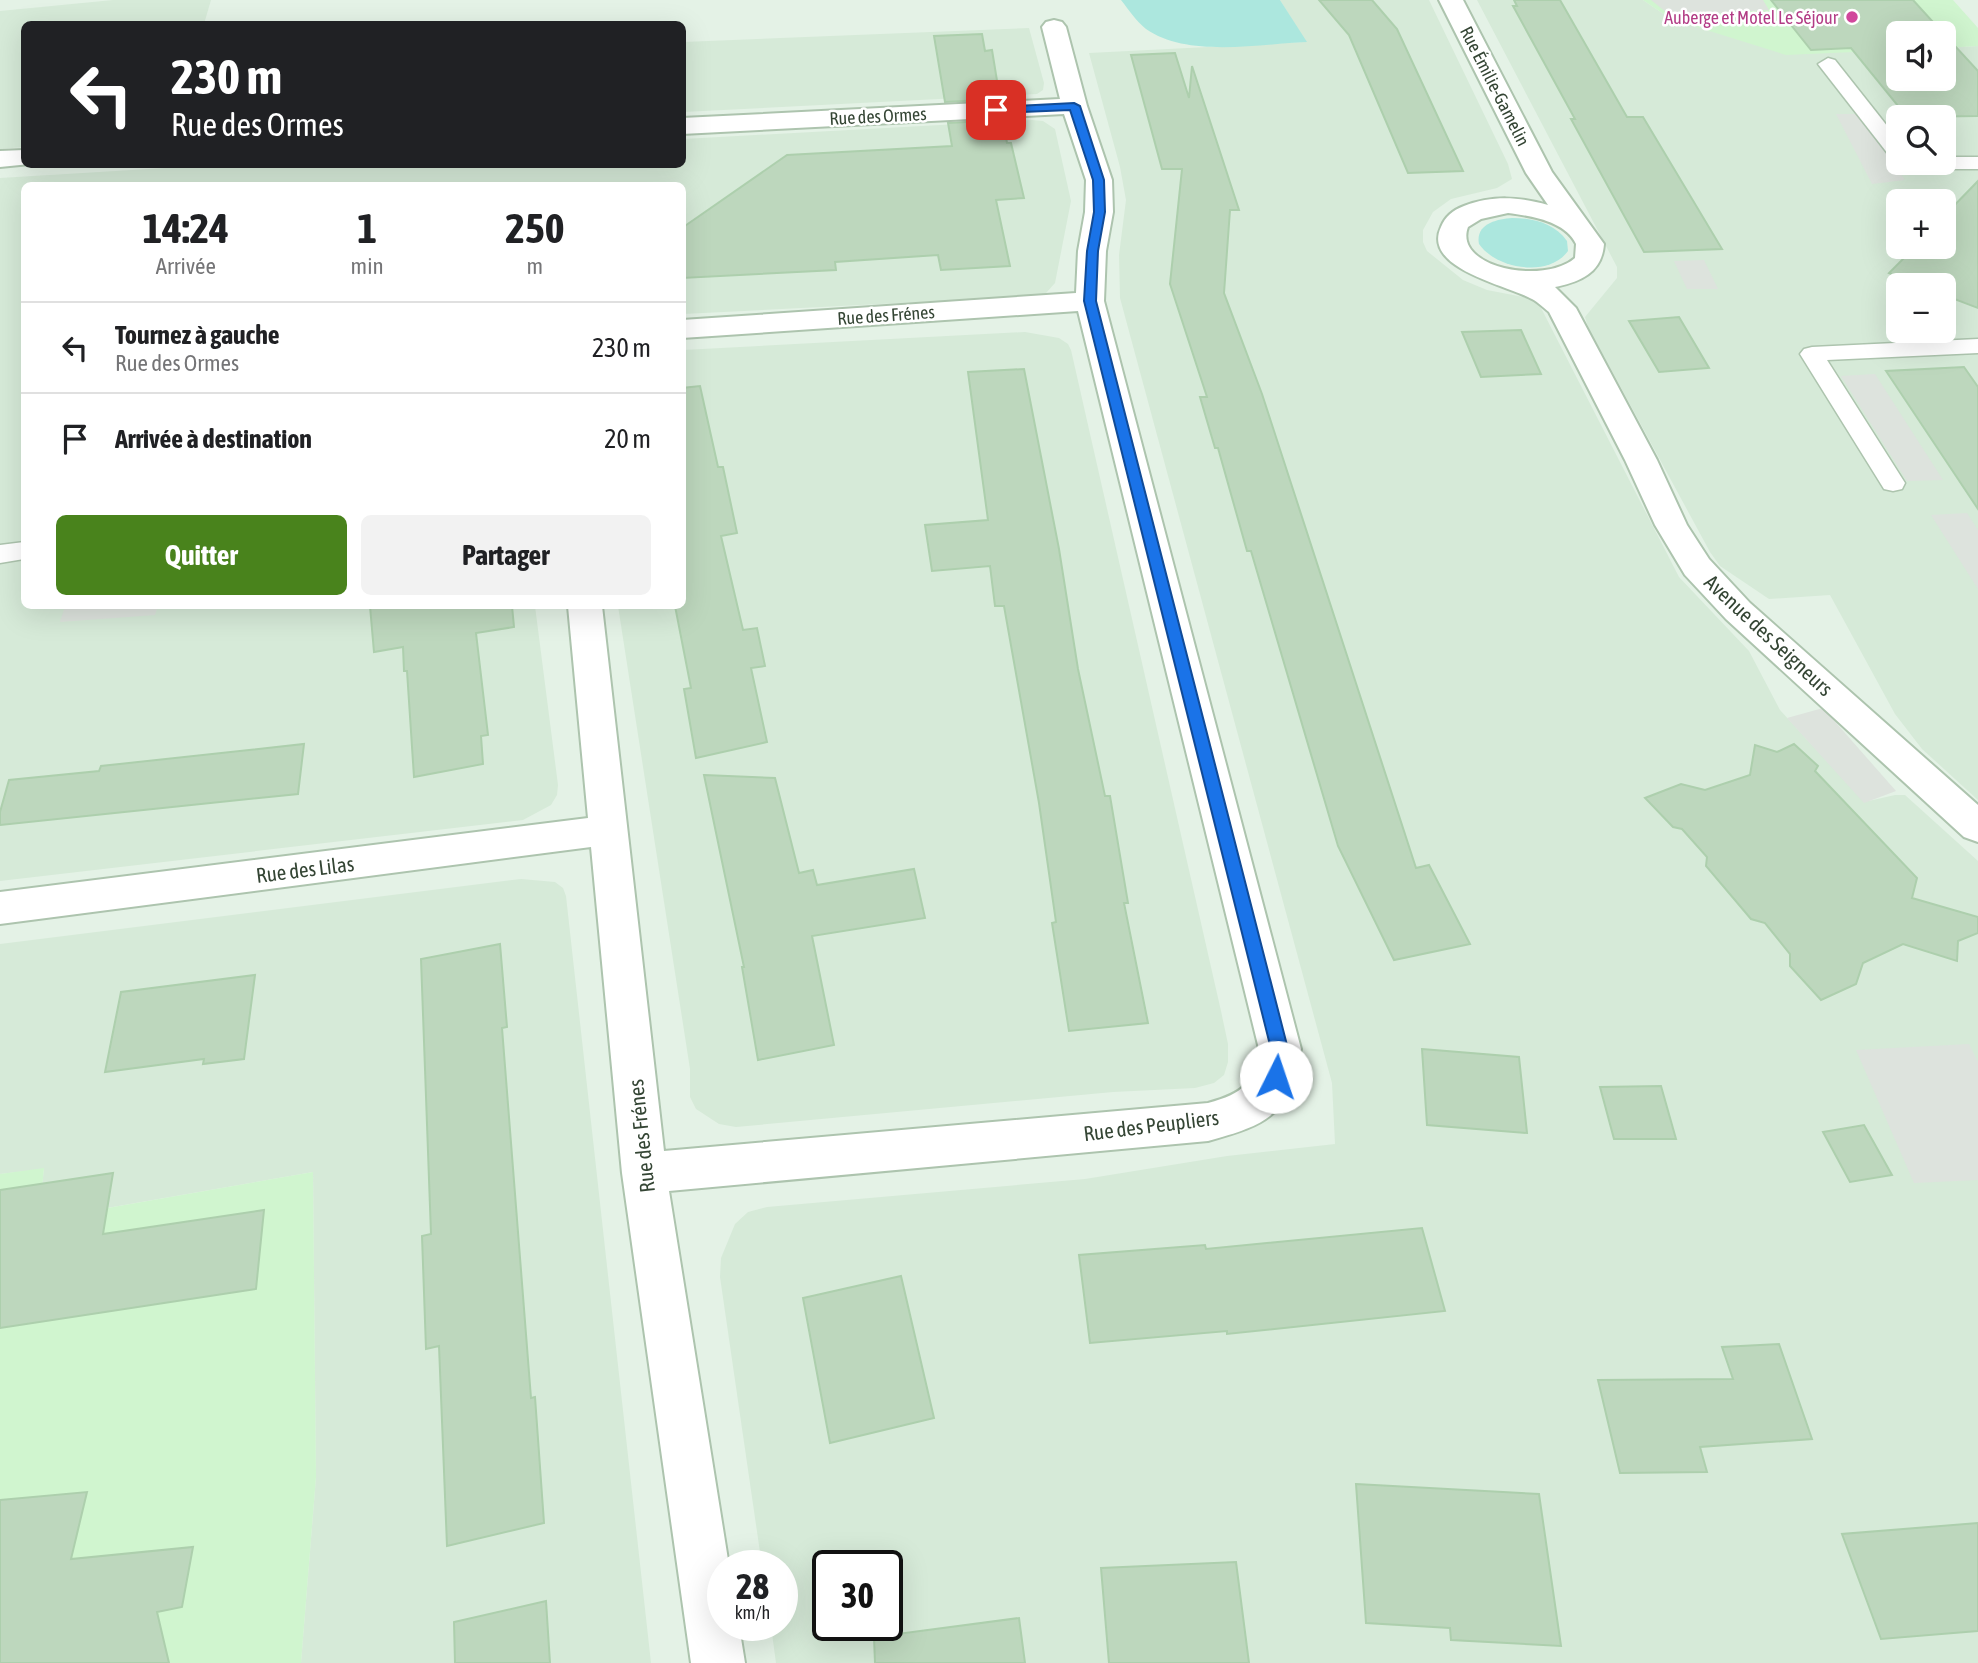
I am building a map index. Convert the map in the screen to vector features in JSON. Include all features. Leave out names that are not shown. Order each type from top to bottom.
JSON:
[{"type":"street","name":"Rue Émilie-Gamelin","points":[[1451,0],[1539,173],[1586,245]]},
{"type":"street","name":"Rue des Peupliers","points":[[643,1173],[1208,1122],[1244,1113],[1263,1099],[1276,1077],[1280,1049],[1090,301],[1093,251],[1100,212],[1099,180],[1074,106],[1054,27]]},
{"type":"street","name":"Rue des Ormes","points":[[686,125],[1074,106]]},
{"type":"street","points":[[0,159],[21,158]]},
{"type":"street","points":[[1539,173],[1540,179],[1534,189],[1518,198],[1469,213],[1457,222],[1451,233],[1453,246],[1463,258],[1479,269],[1508,278],[1544,281],[1566,276],[1581,268],[1586,245]]},
{"type":"street","points":[[1487,207],[1530,207],[1565,219],[1586,245],[1581,285],[1569,306],[1570,329]]},
{"type":"street","name":"Avenue des Seigneurs","points":[[1508,278],[1534,287],[1561,308],[1641,460],[1671,525],[1697,567],[1738,611],[1978,827]]},
{"type":"street","name":"Rue des Frénes","points":[[686,329],[1090,301]]},
{"type":"street","name":"Rue des Frénes","points":[[585,609],[643,1173],[718,1663]]},
{"type":"street","name":"Rue des Lilas","points":[[0,908],[610,830]]},
{"type":"lane","points":[[1828,64],[1886,138]]},
{"type":"lane","points":[[1956,163],[1978,163]]},
{"type":"lane","points":[[1893,483],[1812,354],[1978,346]]},
{"type":"lane","points":[[0,554],[21,551]]},
{"type":"shaded area","points":[[113,0],[211,0],[205,21],[21,21],[21,147],[0,149],[0,11]]},
{"type":"shaded area","points":[[1121,0],[1280,0],[1307,42],[1224,47],[1182,44],[1146,29]]},
{"type":"shaded area","points":[[1280,0],[1429,0],[1508,164],[1512,179],[1497,188],[1451,199],[1433,212],[1423,230],[1423,242],[1427,251],[1463,280],[1487,290],[1529,298],[1540,306],[1679,577],[1749,651],[1780,710],[1864,802],[1905,795],[1978,861],[1978,1663],[776,1663],[773,1641],[798,1641],[798,1550],[760,1550],[720,1277],[721,1258],[735,1224],[748,1212],[767,1207],[1085,1179],[1227,1156],[1335,1144],[1332,1083],[1120,298],[1119,255],[1126,200],[1120,167],[1089,53],[1306,42]]},
{"type":"shaded area","points":[[1477,0],[1643,0],[1671,19],[1886,48],[1886,91],[1956,91],[1956,47],[1978,46],[1978,800],[1922,749],[1895,714],[1830,595],[1769,599],[1720,566],[1710,552],[1588,327],[1585,317],[1617,278],[1617,267]]},
{"type":"shaded area","points":[[1643,0],[1953,0],[1978,28],[1978,46],[1956,47],[1956,21],[1886,21],[1886,51],[1786,55],[1671,19]]},
{"type":"shaded area","points":[[1651,0],[1763,0],[1769,10],[1671,16]]},
{"type":"shaded area","points":[[1029,28],[1044,83],[1043,90],[1037,94],[686,112],[686,42]]},
{"type":"shaded area","points":[[1836,114],[1861,114],[1886,152],[1886,175],[1902,175],[1905,180],[1872,184]]},
{"type":"shaded area","points":[[1043,121],[1055,129],[1071,201],[1055,283],[1046,293],[1037,296],[686,314],[686,182],[21,182],[21,609],[535,609],[558,785],[557,795],[551,805],[523,820],[0,881],[0,178],[165,168],[686,168],[686,139]]},
{"type":"shaded area","points":[[1528,219],[1556,230],[1567,241],[1568,251],[1548,265],[1536,267],[1510,264],[1487,253],[1479,244],[1480,232],[1494,221]]},
{"type":"shaded area","points":[[1704,260],[1718,289],[1687,289],[1674,261]]},
{"type":"shaded area","points":[[1025,332],[1059,338],[1068,344],[1228,1044],[1228,1062],[1224,1075],[1214,1083],[1195,1088],[1113,1092],[736,1127],[719,1124],[696,1109],[690,1097],[690,1069],[618,609],[686,609],[686,350]]},
{"type":"shaded area","points":[[1875,374],[1943,480],[1907,481],[1841,376]]},
{"type":"shaded area","points":[[1967,513],[1978,530],[1978,589],[1931,515]]},
{"type":"shaded area","points":[[64,609],[157,609],[155,615],[60,622]]},
{"type":"shaded area","points":[[1823,708],[1896,791],[1864,803],[1787,718]]},
{"type":"shaded area","points":[[521,879],[555,882],[563,888],[566,896],[651,1663],[301,1663],[316,1477],[313,1172],[38,1220],[44,1169],[0,1174],[0,944]]},
{"type":"shaded area","points":[[1969,1044],[1978,1062],[1978,1180],[1914,1183],[1856,1050]]},
{"type":"shaded area","points":[[44,1168],[39,1220],[313,1172],[316,1477],[301,1663],[0,1663],[0,1174]]},
{"type":"building","points":[[1319,0],[1372,0],[1397,29],[1463,171],[1408,173],[1349,35]]},
{"type":"building","points":[[1514,0],[1560,0],[1627,117],[1643,117],[1722,249],[1644,252],[1571,119],[1575,119],[1513,6],[1517,6]]},
{"type":"building","points":[[1771,0],[1913,0],[1932,21],[1886,21],[1886,91],[1956,91],[1956,47],[1978,71],[1978,116],[1956,116],[1956,105],[1897,105],[1851,48],[1811,50]]},
{"type":"building","points":[[982,34],[985,51],[992,50],[1000,99],[945,102],[934,36]]},
{"type":"building","points":[[1175,53],[1189,98],[1192,66],[1239,210],[1230,210],[1224,293],[1262,394],[1416,868],[1429,865],[1470,944],[1394,960],[1338,846],[1251,551],[1247,551],[1218,448],[1215,448],[1200,397],[1207,397],[1170,284],[1182,169],[1162,169],[1131,55]]},
{"type":"building","points":[[1003,120],[1007,143],[1011,143],[1024,198],[996,200],[1010,266],[941,270],[938,255],[835,262],[836,270],[686,278],[686,225],[787,155],[952,146],[948,123]]},
{"type":"building","points":[[1978,181],[1978,308],[1956,300],[1956,273],[1889,273],[1903,259],[1956,259],[1956,204]]},
{"type":"building","points":[[1679,317],[1709,368],[1659,372],[1629,321]]},
{"type":"building","points":[[1521,330],[1541,374],[1481,377],[1462,332]]},
{"type":"building","points":[[1964,367],[1978,387],[1978,509],[1886,371]]},
{"type":"building","points":[[1024,369],[1059,549],[1078,669],[1105,796],[1110,796],[1128,903],[1124,903],[1148,1023],[1069,1031],[1052,923],[1056,922],[1039,803],[1004,606],[995,606],[990,566],[932,571],[925,525],[988,520],[968,372]]},
{"type":"building","points":[[700,386],[718,467],[723,467],[737,533],[721,536],[743,630],[757,628],[765,666],[751,668],[767,742],[696,758],[684,689],[691,688],[676,609],[686,609],[686,388]]},
{"type":"building","points":[[370,609],[512,609],[514,627],[476,633],[488,735],[481,736],[483,764],[414,777],[403,647],[374,652]]},
{"type":"building","points":[[304,744],[298,794],[0,825],[0,812],[9,780],[99,771],[101,766]]},
{"type":"building","points":[[1794,744],[1818,766],[1815,771],[1917,878],[1912,898],[1978,917],[1978,933],[1958,941],[1957,961],[1903,944],[1863,963],[1856,984],[1821,1000],[1790,966],[1790,954],[1765,923],[1751,919],[1706,866],[1707,857],[1682,829],[1673,827],[1645,798],[1681,784],[1705,790],[1750,775],[1755,745],[1777,752]]},
{"type":"building","points":[[704,775],[775,778],[799,873],[813,870],[817,885],[914,869],[925,918],[812,936],[834,1045],[758,1060],[744,967]]},
{"type":"building","points":[[500,944],[507,1027],[502,1028],[531,1398],[535,1397],[544,1523],[447,1546],[439,1346],[426,1349],[422,1236],[431,1234],[421,959]]},
{"type":"building","points":[[255,975],[244,1059],[203,1064],[204,1059],[105,1072],[121,992]]},
{"type":"building","points":[[1422,1049],[1519,1057],[1527,1133],[1427,1125]]},
{"type":"building","points":[[1661,1086],[1676,1139],[1614,1139],[1600,1087]]},
{"type":"building","points":[[1864,1125],[1892,1175],[1850,1182],[1823,1132]]},
{"type":"building","points":[[113,1173],[103,1234],[264,1210],[256,1289],[0,1328],[0,1190]]},
{"type":"building","points":[[1422,1228],[1445,1311],[1227,1334],[1227,1331],[1090,1343],[1079,1255],[1205,1245],[1206,1249]]},
{"type":"building","points":[[901,1276],[934,1418],[830,1443],[803,1298]]},
{"type":"building","points":[[1779,1344],[1812,1439],[1700,1447],[1707,1472],[1620,1473],[1598,1380],[1733,1379],[1722,1347]]},
{"type":"building","points":[[1356,1484],[1539,1494],[1561,1646],[1451,1640],[1450,1628],[1366,1623]]},
{"type":"building","points":[[87,1492],[71,1559],[193,1547],[182,1607],[157,1612],[169,1663],[0,1663],[0,1500]]},
{"type":"building","points":[[1978,1523],[1978,1631],[1881,1639],[1842,1534]]},
{"type":"building","points":[[1236,1562],[1249,1663],[1109,1663],[1101,1568]]},
{"type":"building","points":[[546,1601],[550,1663],[455,1663],[454,1622]]},
{"type":"building","points":[[1019,1618],[1025,1663],[875,1663],[874,1641],[903,1641],[903,1633]]},
{"type":"place","name":"Auberge et Motel Le Séjour","points":[[1852,17]]},
{"type":"route","points":[[996,110],[1074,106],[1099,180],[1100,212],[1093,251],[1090,301],[1280,1049],[1276,1077]]}]
